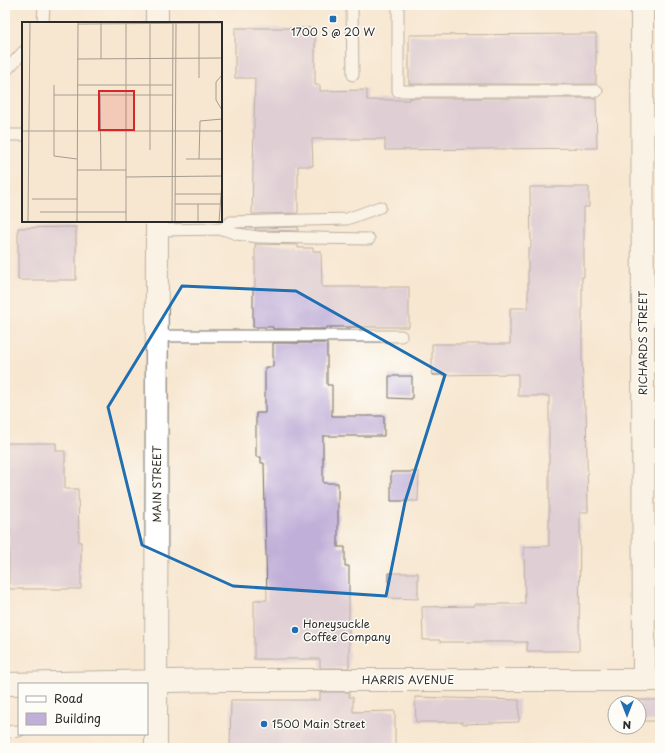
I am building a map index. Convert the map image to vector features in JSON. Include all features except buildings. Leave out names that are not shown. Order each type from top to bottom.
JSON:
[{"type":"street","points":[[157,5],[157,22]]},
{"type":"street","name":"RICHARDS STREET","points":[[642,5],[651,122],[652,680]]},
{"type":"street","name":"MAIN STREET","points":[[153,737],[156,683],[157,225]]},
{"type":"street","name":"HARRIS AVENUE","points":[[148,683],[224,680],[652,680]]},
{"type":"street","name":"HARRIS AVENUE","points":[[5,684],[18,684]]},
{"type":"lane","points":[[43,22],[44,5]]},
{"type":"lane","points":[[352,5],[353,75]]},
{"type":"lane","points":[[398,5],[398,91],[597,91]]},
{"type":"lane","points":[[5,72],[22,53]]},
{"type":"lane","points":[[5,135],[22,135]]},
{"type":"lane","points":[[223,229],[231,222],[347,219],[380,207]]},
{"type":"lane","points":[[157,225],[223,229],[237,234],[258,237],[369,239]]},
{"type":"lane","points":[[157,336],[401,336]]},
{"type":"lane","points":[[5,732],[18,732]]},
{"type":"highlighted area","points":[[182,286],[296,291],[445,375],[405,502],[386,596],[233,586],[142,545],[108,407]]},
{"type":"place","name":"1700 S @ 20 W","points":[[333,19]]},
{"type":"place","name":"Honeysuckle Coffee Company","points":[[295,630]]},
{"type":"place","name":"1500 Main Street","points":[[264,724]]}]
